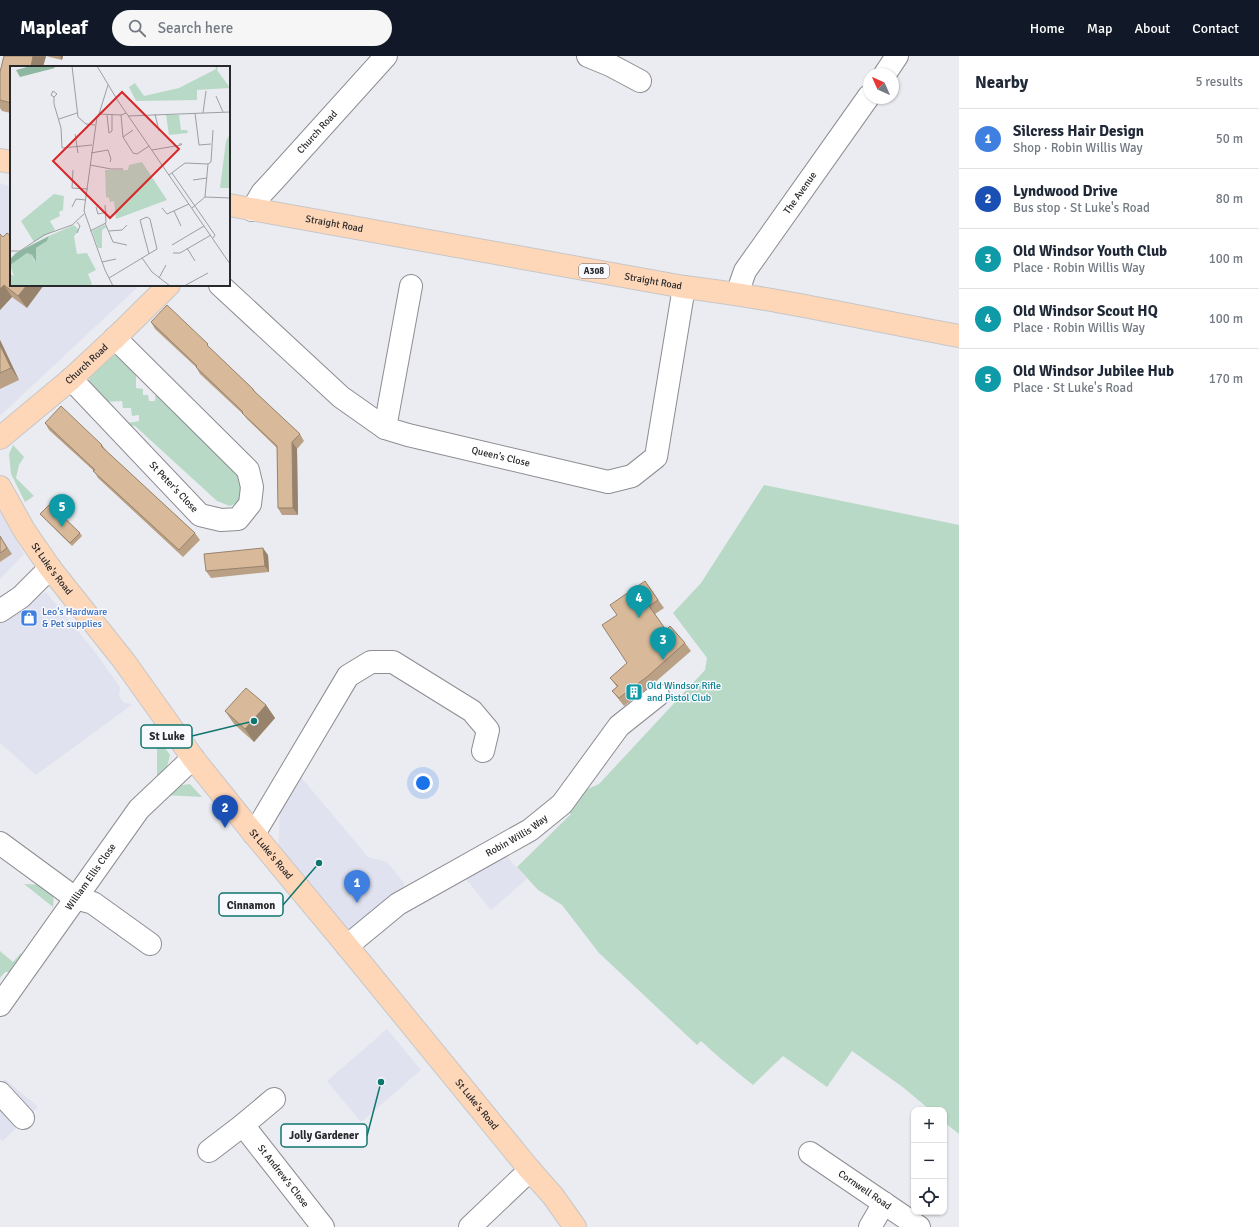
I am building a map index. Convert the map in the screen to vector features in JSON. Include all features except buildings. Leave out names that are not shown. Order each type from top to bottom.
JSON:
[{"type":"main road","points":[[0,160],[10,162]]},
{"type":"main road","name":"Straight Road","points":[[230,205],[684,287],[737,294],[959,336]]},
{"type":"main road","name":"Church Road","points":[[0,438],[71,379],[168,286]]},
{"type":"main road","name":"St Luke's Road","points":[[0,487],[24,530],[50,568],[124,661],[193,758],[530,1170],[553,1196],[575,1227]]},
{"type":"street","name":"Church Road","points":[[252,210],[262,194],[275,178],[386,56]]},
{"type":"street","points":[[588,56],[610,65],[640,81]]},
{"type":"street","points":[[889,68],[898,56]]},
{"type":"street","name":"The Avenue","points":[[737,294],[745,272],[863,104]]},
{"type":"street","name":"Queen's Close","points":[[221,286],[341,397],[385,428],[408,435],[608,482],[632,476],[656,457],[684,287]]},
{"type":"street","points":[[385,428],[411,286]]},
{"type":"street","name":"St Peter's Close","points":[[71,379],[200,515],[221,520],[238,519],[250,504],[252,487],[248,470],[115,338]]},
{"type":"street","points":[[0,611],[21,597],[50,568]]},
{"type":"street","points":[[254,834],[348,676],[371,662],[393,662],[472,712],[488,730],[483,751]]},
{"type":"street","name":"Robin Willis Way","points":[[347,946],[398,904],[530,830],[562,804],[619,726],[658,695]]},
{"type":"street","name":"William Ellis Close","points":[[0,1005],[139,809],[193,758]]},
{"type":"street","points":[[0,843],[75,898],[92,903],[150,944]]},
{"type":"street","points":[[0,1093],[23,1118]]},
{"type":"street","points":[[209,1151],[274,1099]]},
{"type":"street","name":"St Andrew's Close","points":[[243,1125],[323,1227]]},
{"type":"street","name":"Cornwell Road","points":[[810,1153],[919,1227]]},
{"type":"street","points":[[470,1227],[530,1170]]},
{"type":"street","points":[[870,1227],[884,1203]]},
{"type":"shaded area","points":[[0,183],[10,187],[10,286],[139,286],[0,416]]},
{"type":"shaded area","points":[[0,512],[24,554],[0,579]]},
{"type":"shaded area","points":[[46,592],[95,652],[120,687],[119,696],[124,703],[133,704],[36,775],[0,743],[0,622]]},
{"type":"shaded area","points":[[300,776],[368,857],[387,862],[404,883],[403,893],[348,936],[332,927],[338,916],[278,852],[280,813]]},
{"type":"shaded area","points":[[501,850],[527,879],[491,910],[461,873]]},
{"type":"shaded area","points":[[387,1029],[421,1070],[361,1122],[327,1081]]},
{"type":"shaded area","points":[[5,1079],[38,1107],[3,1141],[0,1139],[0,1084]]},
{"type":"green space","points":[[111,355],[121,356],[136,368],[136,388],[143,389],[143,395],[148,395],[149,401],[155,401],[156,390],[158,389],[159,397],[241,474],[246,493],[237,503],[230,506],[217,501],[135,426],[127,425],[127,423],[139,421],[139,415],[132,416],[131,408],[123,408],[122,401],[104,402],[91,390],[89,378],[95,369]]},
{"type":"green space","points":[[13,445],[24,457],[19,465],[16,478],[34,496],[25,502],[11,474],[9,454]]},
{"type":"green space","points":[[764,485],[959,525],[959,1134],[947,1124],[947,1107],[926,1107],[904,1088],[852,1051],[827,1087],[783,1056],[753,1085],[701,1041],[697,1045],[599,953],[562,905],[538,890],[517,867],[571,814],[563,805],[572,796],[599,784],[705,670],[707,658],[673,613],[701,583]]},
{"type":"green space","points":[[157,736],[170,755],[167,767],[157,777]]},
{"type":"green space","points":[[190,784],[202,797],[165,795],[175,786]]},
{"type":"green space","points":[[24,884],[46,885],[51,890],[53,895],[53,907]]},
{"type":"green space","points":[[0,951],[13,962],[21,953],[25,957],[12,972],[5,972],[0,978]]},
{"type":"place","name":"Old Windsor Jubilee Hub","points":[[62,527]]},
{"type":"place","name":"Leo's Hardware & Pet supplies","points":[[29,618]]},
{"type":"place","name":"Old Windsor Scout HQ","points":[[639,618]]},
{"type":"place","name":"Old Windsor Youth Club","points":[[663,660]]},
{"type":"place","name":"Old Windsor Rifle and Pistol Club","points":[[634,692]]},
{"type":"place","name":"St Luke","points":[[254,721]]},
{"type":"place","name":"Lyndwood Drive","points":[[225,828]]},
{"type":"place","name":"Cinnamon","points":[[319,863]]},
{"type":"place","name":"Silcress Hair Design","points":[[357,903]]},
{"type":"place","name":"Jolly Gardener","points":[[381,1082]]}]
